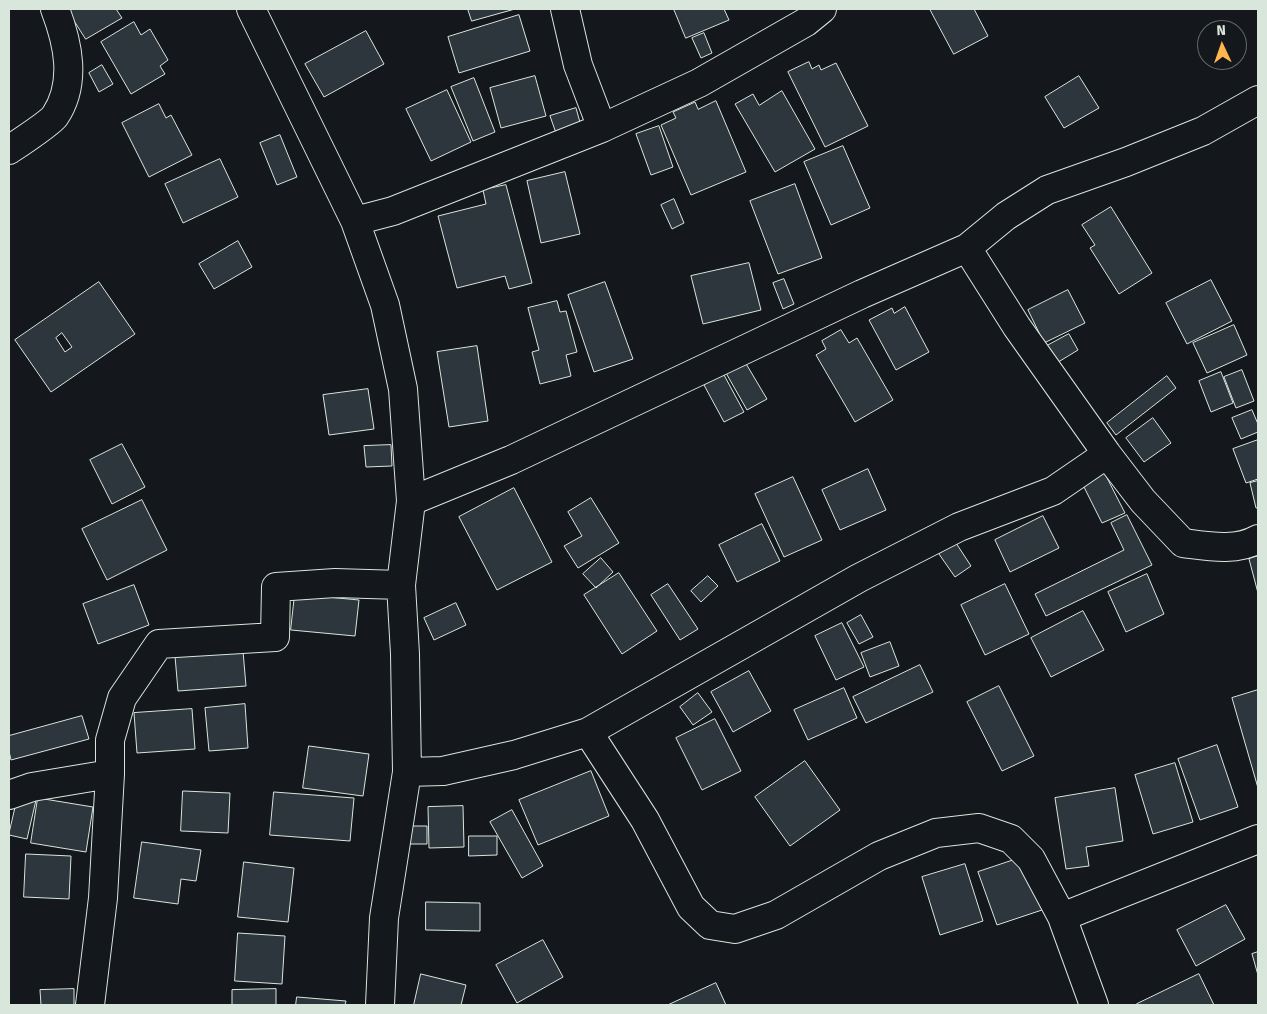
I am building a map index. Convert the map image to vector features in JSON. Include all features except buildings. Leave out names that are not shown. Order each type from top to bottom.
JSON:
[{"type":"street","points":[[9,150],[54,117],[68,87],[67,50],[55,9]]},
{"type":"street","points":[[251,9],[355,221],[385,305],[403,389],[411,501],[401,585],[405,654],[407,772],[384,918],[380,1005]]},
{"type":"street","points":[[565,9],[578,65],[602,128]]},
{"type":"street","points":[[355,221],[393,211],[602,128],[699,83],[806,22],[822,9]]},
{"type":"street","points":[[411,501],[511,460],[862,294],[967,248],[1006,216],[1047,190],[1126,162],[1203,131],[1258,100]]},
{"type":"street","points":[[967,248],[1017,327],[1108,454],[1143,501],[1183,543],[1223,548],[1252,543],[1258,540]]},
{"type":"street","points":[[407,772],[443,771],[514,755],[588,732],[859,578],[959,527],[1053,491],[1108,454]]},
{"type":"street","points":[[90,1005],[103,898],[110,774],[110,740],[122,698],[158,644],[276,637],[276,587],[335,583],[401,585]]},
{"type":"street","points":[[588,732],[645,820],[691,907],[710,925],[735,929],[776,915],[878,856],[936,833],[979,828],[1011,839],[1031,859],[1062,917],[1094,1005]]},
{"type":"street","points":[[9,795],[32,786],[110,774]]},
{"type":"street","points":[[1062,917],[1258,839]]}]
